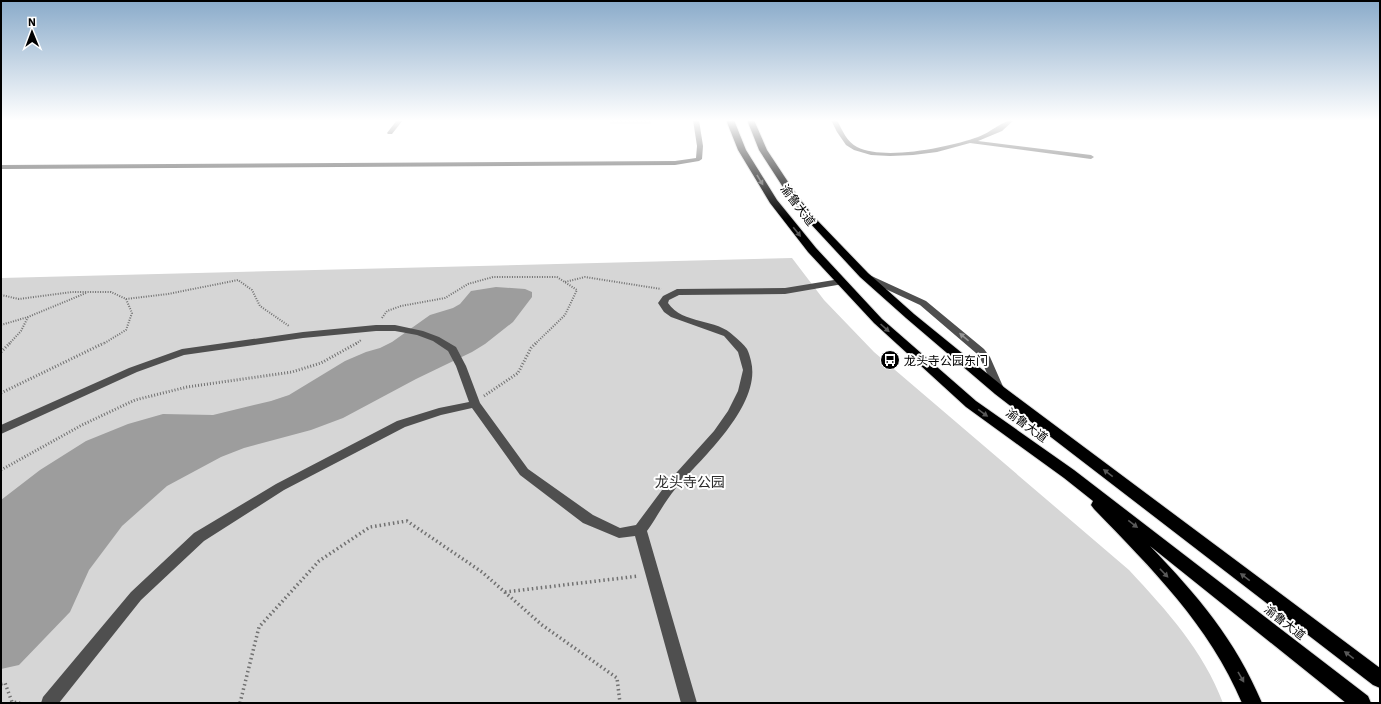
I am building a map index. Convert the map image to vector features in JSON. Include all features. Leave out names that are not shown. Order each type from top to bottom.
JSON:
[{"type":"highway","name":"渝鲁大道","points":[[744,153],[773,201],[840,282],[878,321],[971,404],[1069,474],[1361,703]]},
{"type":"highway","name":"渝鲁大道","points":[[765,153],[795,199],[812,220],[864,275],[910,316],[1000,391],[1380,679]]},
{"type":"highway","points":[[1069,474],[1188,598],[1220,639],[1245,684],[1252,703]]},
{"type":"street","points":[[1,167],[675,163],[699,159],[699,153]]},
{"type":"street","points":[[869,153],[890,155],[917,153]]},
{"type":"street","points":[[1057,153],[1091,157]]},
{"type":"street","points":[[864,275],[924,303],[980,351],[985,357],[1000,391]]},
{"type":"street","points":[[1,430],[133,370],[182,352],[304,335],[376,328],[396,328],[420,333],[436,339],[452,350],[461,366],[475,404],[524,472],[588,520],[619,533],[640,530],[671,486],[711,442],[733,414],[747,382],[748,368],[738,345],[730,338],[712,327],[674,316],[666,309],[663,303],[666,298],[677,292],[740,293],[785,291],[840,282]]},
{"type":"street","points":[[49,703],[136,596],[199,537],[280,487],[401,424],[439,412],[475,404]]},
{"type":"street","points":[[640,530],[689,703]]},
{"type":"path","points":[[565,282],[585,276],[677,292]]},
{"type":"path","points":[[1,470],[44,445],[135,400],[188,387],[299,370],[321,364],[352,347],[376,328],[387,311],[401,306],[445,298],[468,284],[493,277],[557,277],[577,290],[565,315],[531,348],[518,373],[475,404]]},
{"type":"path","points":[[1,295],[19,299],[47,294],[111,292],[126,299],[147,298],[238,280],[252,290],[260,306],[279,320],[304,335]]},
{"type":"path","points":[[1,325],[28,317],[88,292]]},
{"type":"path","points":[[1,393],[46,370],[101,345],[126,330],[132,313],[126,299]]},
{"type":"path","points":[[1,352],[21,331],[28,317]]},
{"type":"path","points":[[240,703],[259,627],[319,560],[370,527],[407,521],[482,572],[542,625],[617,678],[620,703]]},
{"type":"path","points":[[504,592],[653,574]]},
{"type":"path","points":[[1,684],[5,683],[11,702],[20,703]]},
{"type":"green space","name":"龙头寺公园","points":[[792,258],[824,300],[874,352],[1129,570],[1183,632],[1205,666],[1223,703],[1,703],[1,278]]},
{"type":"shaded area","points":[[496,287],[525,289],[532,292],[532,297],[513,322],[485,344],[472,352],[416,379],[343,418],[311,430],[244,448],[221,457],[167,486],[122,526],[89,570],[70,612],[19,665],[1,669],[1,500],[40,470],[86,441],[128,424],[163,414],[213,415],[271,401],[289,395],[345,361],[392,342],[430,315],[453,308],[460,304],[471,291]]},
{"type":"place","name":"龙头寺公园东门","points":[[890,360]]}]
